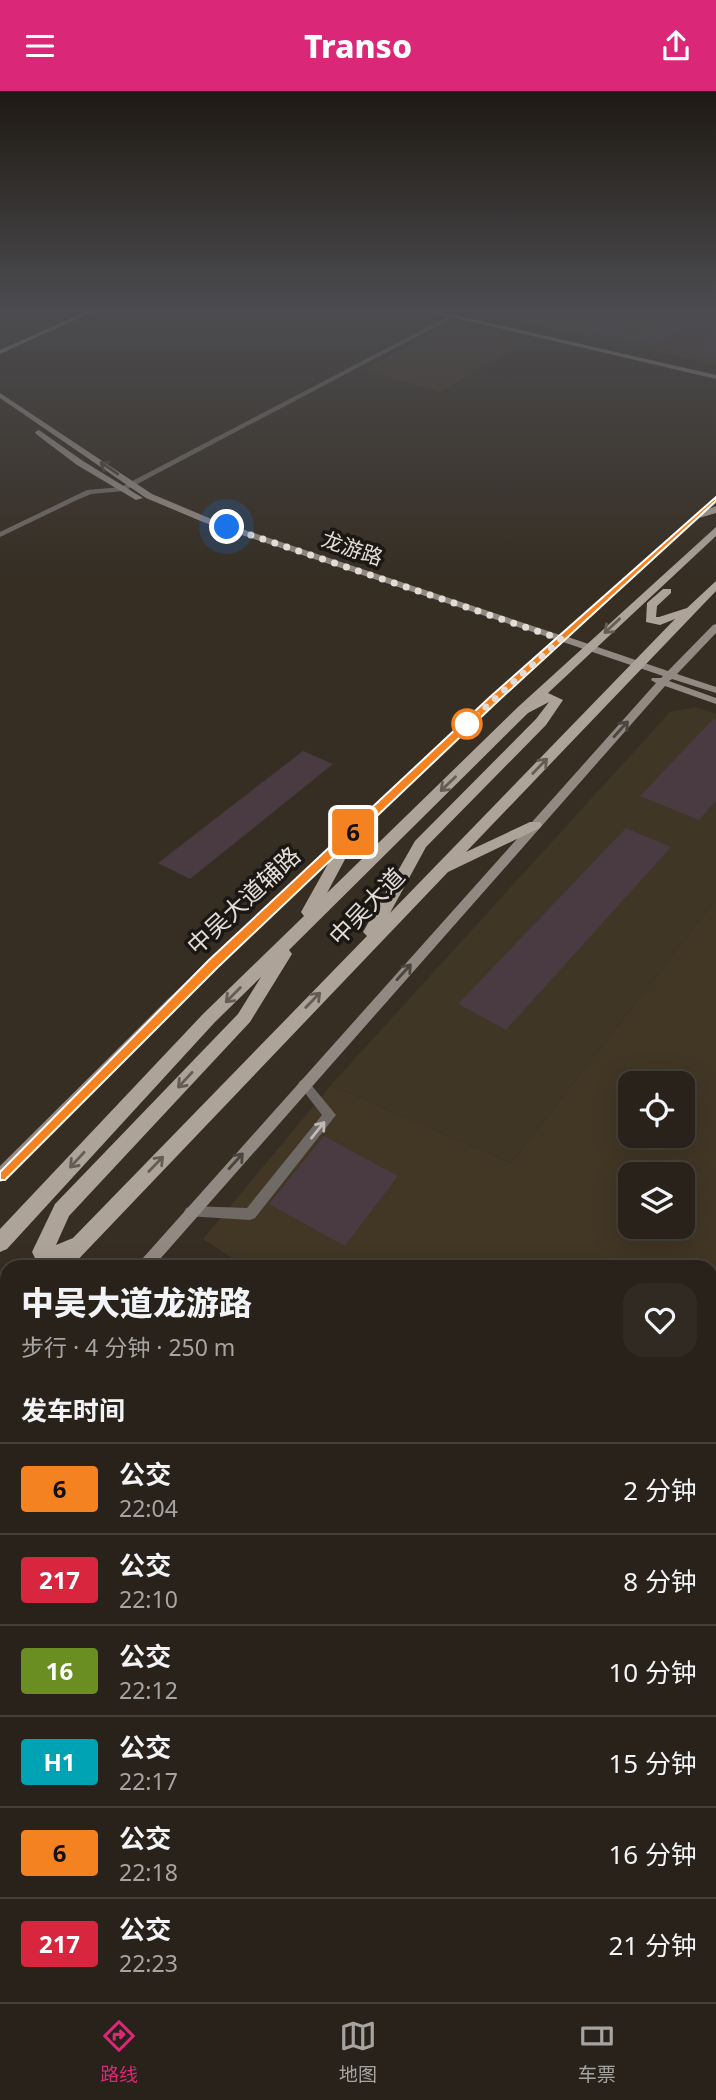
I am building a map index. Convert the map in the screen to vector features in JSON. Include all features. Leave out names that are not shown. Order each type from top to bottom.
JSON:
[{"type":"main road","name":"龙游路","points":[[5,398],[149,496],[206,520],[557,643]]},
{"type":"main road","name":"龙游路","points":[[0,406],[121,489],[187,523],[635,668],[716,690]]},
{"type":"main road","name":"中吴大道辅路","points":[[0,1176],[174,1001],[557,643],[716,499]]},
{"type":"main road","points":[[699,515],[716,509]]},
{"type":"main road","name":"中吴大道","points":[[0,1243],[209,1018],[523,709],[716,530]]},
{"type":"main road","points":[[692,609],[660,621],[650,618],[651,605],[716,545]]},
{"type":"main road","name":"中吴大道","points":[[65,1260],[716,584]]},
{"type":"main road","points":[[149,1260],[535,825],[716,627]]},
{"type":"main road","name":"龙游路","points":[[667,678],[716,701]]},
{"type":"main road","points":[[359,953],[420,844],[541,722],[557,700],[548,697],[523,709]]},
{"type":"main road","points":[[436,873],[535,825]]},
{"type":"main road","points":[[85,1240],[51,1257],[42,1252],[62,1210],[244,1018],[300,929],[352,833]]},
{"type":"street","points":[[121,489],[296,398]]},
{"type":"lane","points":[[0,535],[74,498],[90,492],[121,489]]},
{"type":"lane","points":[[191,1212],[250,1214],[330,1115],[304,1084]]},
{"type":"shaded area","points":[[696,707],[716,714],[716,899],[511,1163],[331,1085],[670,712]]},
{"type":"shaded area","points":[[716,899],[716,1260],[235,1260],[203,1239],[331,1085],[511,1163]]},
{"type":"building","points":[[713,719],[716,720],[716,801],[699,820],[640,796]]},
{"type":"building","points":[[303,751],[333,764],[190,879],[158,863]]},
{"type":"building","points":[[626,828],[671,847],[506,1030],[458,1004]]},
{"type":"building","points":[[324,1136],[398,1176],[345,1246],[269,1204]]},
{"type":"bus line","name":"6","points":[[0,1176],[174,1001],[494,699],[716,499]]},
{"type":"route","points":[[227,527],[561,639],[467,724]]}]
